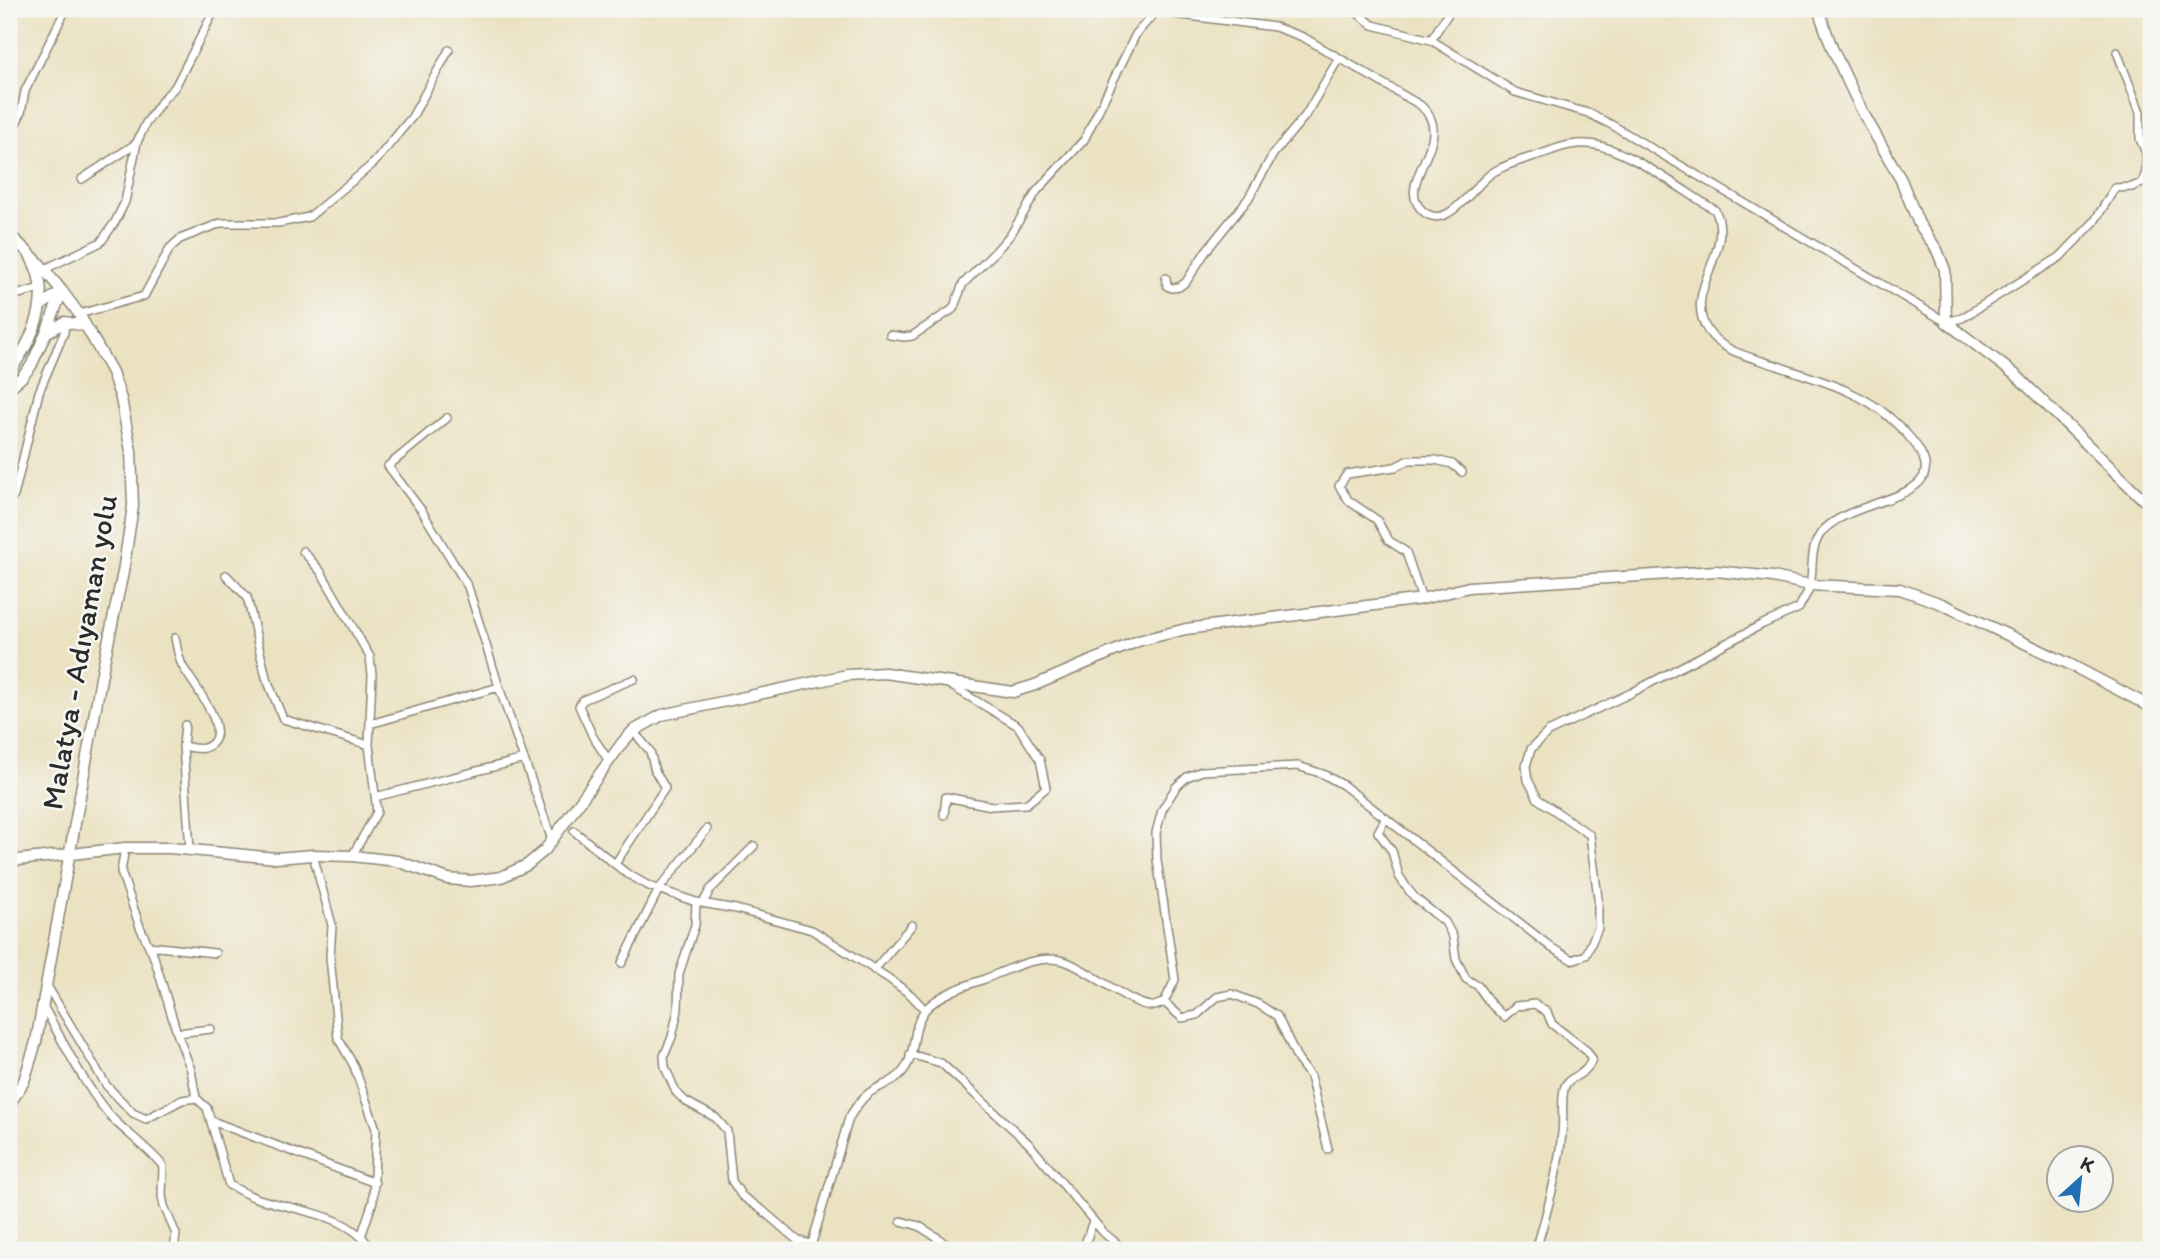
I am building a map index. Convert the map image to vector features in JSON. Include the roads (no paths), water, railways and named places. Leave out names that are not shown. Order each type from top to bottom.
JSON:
[{"type":"main road","points":[[1818,9],[1832,48],[1863,111],[1901,180],[1919,224],[1937,250],[1945,270],[1946,322],[2017,376],[2151,507]]},
{"type":"main road","points":[[9,234],[29,254],[42,279],[40,306],[24,352],[9,372]]},
{"type":"main road","name":"Malatya - Adıyaman yolu","points":[[9,1105],[23,1082],[36,1042],[133,506],[131,450],[121,399],[111,372],[79,314],[62,291],[42,279]]},
{"type":"main road","points":[[40,306],[62,291]]},
{"type":"main road","points":[[9,388],[31,366],[62,291]]},
{"type":"main road","points":[[46,333],[65,322],[85,326]]},
{"type":"main road","points":[[9,861],[125,848],[190,850],[276,858],[352,856],[397,861],[448,879],[471,881],[501,877],[527,865],[545,850],[633,731],[662,715],[847,675],[885,673],[1013,692],[1138,641],[1186,629],[1422,599],[1469,587],[1716,571],[1810,584],[1900,589],[1942,604],[2070,664],[2151,707]]},
{"type":"street","points":[[9,138],[21,113],[25,91],[65,9]]},
{"type":"street","points":[[9,297],[101,242],[125,202],[137,142],[152,115],[175,87],[215,9]]},
{"type":"street","points":[[754,846],[700,902],[680,974],[678,1010],[672,1037],[664,1056],[665,1067],[676,1092],[685,1101],[716,1118],[727,1131],[732,1181],[742,1196],[797,1240],[810,1247],[849,1118],[858,1102],[904,1071],[916,1027],[925,1010],[941,998],[1032,962],[1052,960],[1064,961],[1142,1004],[1155,1006],[1164,1002],[1175,980],[1157,860],[1156,833],[1162,810],[1176,787],[1187,777],[1202,771],[1298,766],[1323,774],[1343,785],[1552,948],[1572,960],[1586,955],[1598,928],[1598,898],[1590,835],[1538,799],[1528,780],[1526,766],[1531,749],[1548,732],[1799,608],[1810,584],[1815,543],[1823,531],[1846,515],[1910,491],[1922,482],[1925,468],[1921,454],[1907,435],[1878,407],[1837,388],[1725,348],[1709,331],[1701,315],[1701,293],[1718,248],[1721,222],[1714,210],[1638,163],[1607,147],[1574,144],[1500,169],[1492,173],[1453,211],[1443,216],[1430,214],[1421,209],[1416,201],[1415,187],[1433,139],[1434,127],[1430,113],[1408,96],[1303,37],[1275,27],[1174,14],[1160,9],[1136,34],[1084,140],[1037,191],[1011,234],[963,284],[953,309],[912,336],[890,335]]},
{"type":"street","points":[[1352,9],[1373,25],[1431,40],[1515,92],[1588,113],[1625,132],[1732,198],[1792,230],[1946,322],[1962,318],[2060,257],[2094,222],[2115,188],[2132,187],[2142,183],[2146,177],[2146,153],[2140,139],[2140,112],[2117,52]]},
{"type":"street","points":[[1431,40],[1451,9]]},
{"type":"street","points":[[79,314],[144,296],[170,248],[180,239],[220,223],[279,223],[309,217],[374,163],[412,117],[449,50]]},
{"type":"street","points":[[1166,278],[1167,286],[1172,288],[1186,282],[1206,251],[1248,200],[1275,153],[1305,116],[1339,58]]},
{"type":"street","points":[[82,179],[137,142]]},
{"type":"street","points":[[15,496],[39,392],[64,333],[65,322]]},
{"type":"street","points":[[447,418],[388,466],[422,511],[468,587],[552,840]]},
{"type":"street","points":[[1422,599],[1406,552],[1388,540],[1377,520],[1349,501],[1339,486],[1347,474],[1395,467],[1409,460],[1435,460],[1452,464],[1462,471]]},
{"type":"street","points":[[303,551],[321,572],[370,657],[369,745],[377,813],[352,856]]},
{"type":"street","points":[[226,575],[247,597],[266,677],[284,719],[369,745]]},
{"type":"street","points":[[175,638],[181,663],[217,722],[217,734],[211,744],[203,749],[183,746]]},
{"type":"street","points":[[609,761],[593,737],[579,706],[583,700],[634,679]]},
{"type":"street","points":[[942,680],[1018,726],[1041,760],[1046,788],[1026,804],[992,806],[946,797],[944,815]]},
{"type":"street","points":[[370,724],[499,687]]},
{"type":"street","points":[[185,725],[183,746],[190,850]]},
{"type":"street","points":[[615,863],[665,788],[654,771],[650,751],[633,731]]},
{"type":"street","points":[[375,797],[524,759]]},
{"type":"street","points":[[1386,818],[1378,832],[1392,851],[1399,876],[1415,898],[1446,922],[1453,937],[1456,959],[1466,979],[1478,986],[1504,1017],[1516,1006],[1535,1004],[1547,1012],[1552,1024],[1587,1051],[1592,1059],[1583,1074],[1571,1078],[1564,1087],[1563,1130],[1556,1175],[1535,1250]]},
{"type":"street","points":[[622,963],[659,889],[706,829]]},
{"type":"street","points":[[574,831],[638,879],[659,889],[812,930],[911,995],[925,1010]]},
{"type":"street","points":[[125,848],[121,872],[140,927],[155,957],[177,1033],[191,1070],[196,1098],[207,1108],[212,1121],[229,1185],[256,1198],[325,1216],[361,1237],[372,1250]]},
{"type":"street","points":[[313,855],[332,925],[330,957],[338,1038],[354,1066],[376,1129],[373,1201],[368,1223],[361,1237]]},
{"type":"street","points":[[874,970],[912,925]]},
{"type":"street","points":[[149,946],[215,953]]},
{"type":"street","points":[[45,984],[106,1085],[133,1113],[146,1119],[182,1100],[196,1098]]},
{"type":"street","points":[[1164,1002],[1182,1018],[1189,1018],[1217,997],[1233,994],[1258,1004],[1277,1016],[1298,1060],[1310,1076],[1328,1149]]},
{"type":"street","points":[[43,1006],[93,1091],[115,1121],[140,1141],[163,1166],[162,1196],[176,1234],[174,1250]]},
{"type":"street","points":[[177,1033],[211,1029]]},
{"type":"street","points":[[910,1054],[941,1063],[1029,1144],[1093,1221],[1124,1250]]},
{"type":"street","points":[[212,1121],[374,1183]]},
{"type":"street","points":[[901,1221],[919,1226],[952,1250]]},
{"type":"street","points":[[1083,1250],[1093,1221]]},
{"type":"street","points":[[935,1250],[938,1238]]}]
